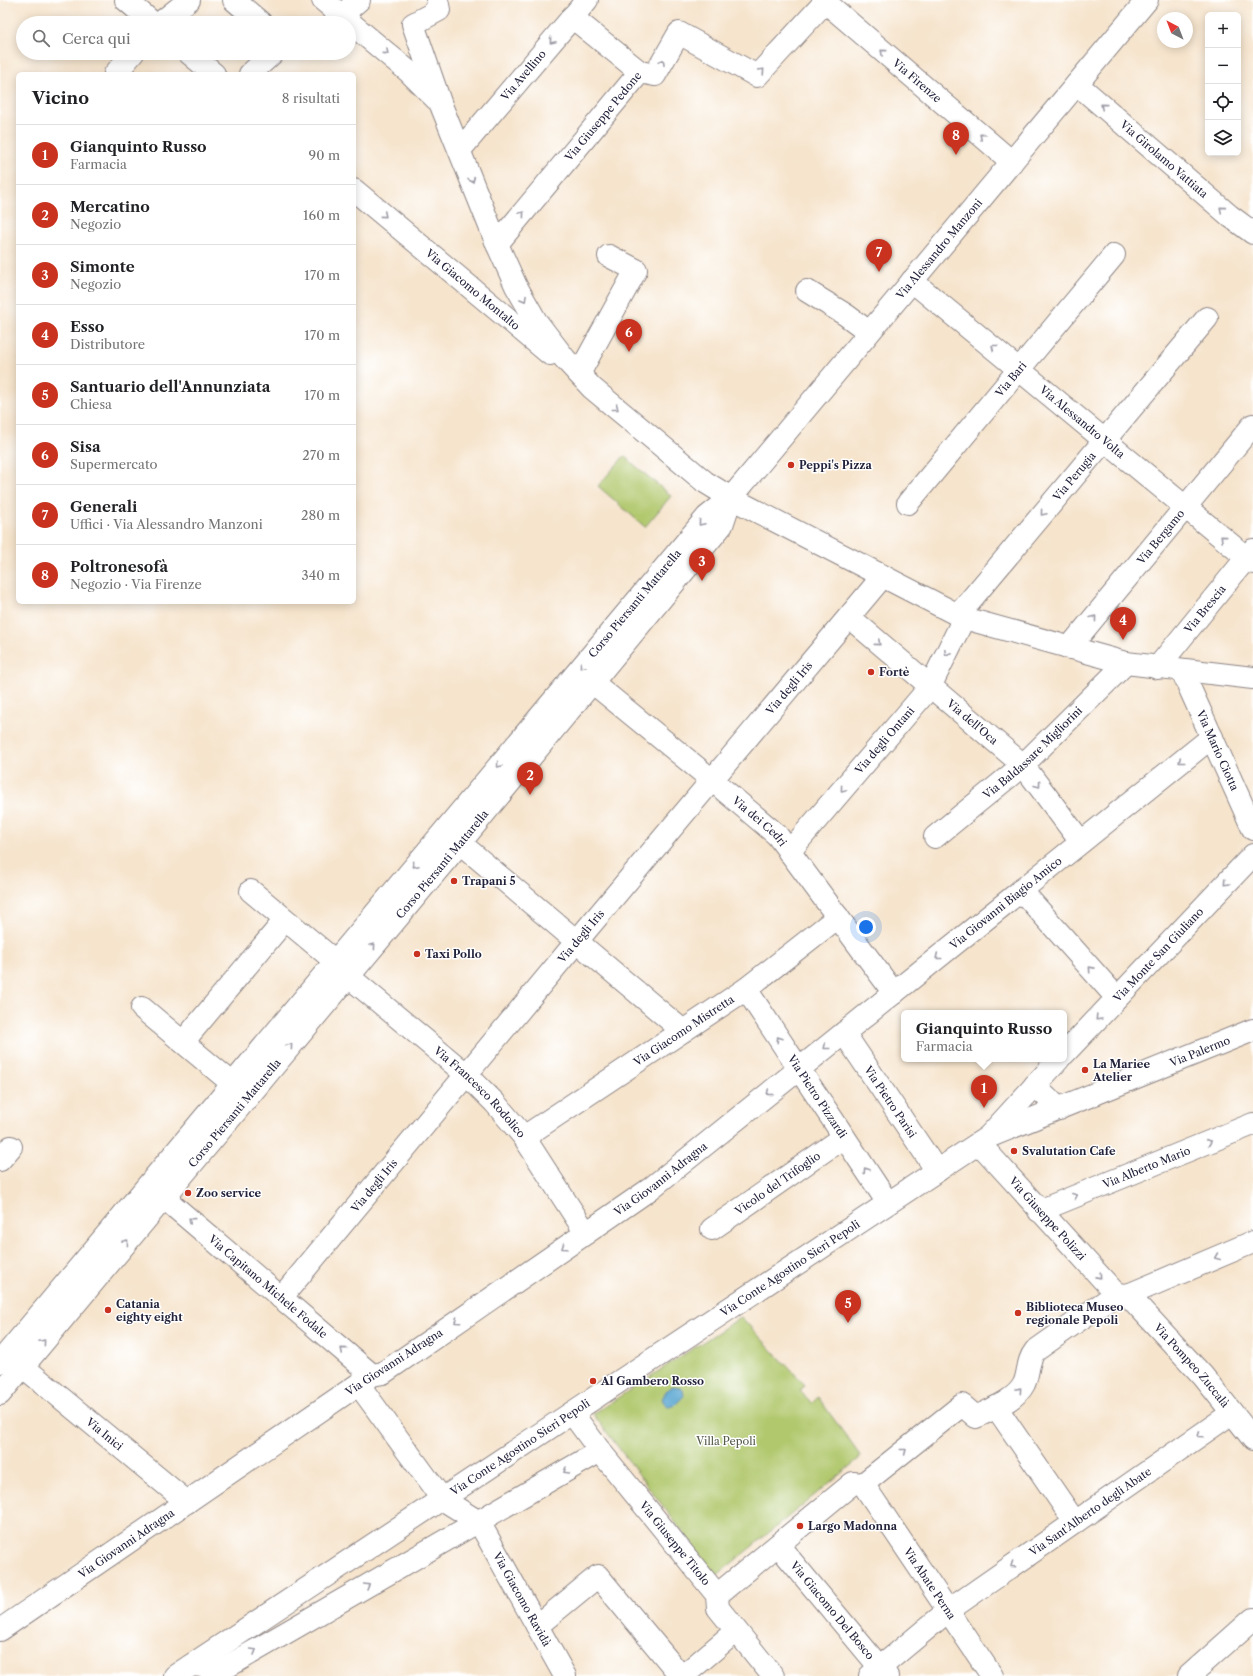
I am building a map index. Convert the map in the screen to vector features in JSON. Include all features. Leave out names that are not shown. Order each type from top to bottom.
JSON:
[{"type":"street","points":[[126,0],[145,16]]},
{"type":"street","points":[[169,16],[189,0]]},
{"type":"street","points":[[234,0],[253,16]]},
{"type":"street","points":[[323,0],[340,16]]},
{"type":"street","points":[[354,16],[358,0]]},
{"type":"street","name":"Via Avellino","points":[[460,150],[587,0]]},
{"type":"street","name":"Via Alessandro Manzoni","points":[[731,498],[1147,0]]},
{"type":"street","name":"Via Giuseppe Pedone","points":[[497,244],[640,72],[655,75],[679,33],[757,76],[831,3]]},
{"type":"street","name":"Via Firenze","points":[[831,3],[1012,162]]},
{"type":"street","points":[[438,5],[413,24],[441,105],[497,244],[516,286],[536,321],[585,381],[705,482],[731,498],[961,616],[1126,664],[1253,678]]},
{"type":"street","points":[[572,17],[640,72]]},
{"type":"street","points":[[356,30],[408,71],[441,105]]},
{"type":"street","points":[[117,72],[127,60]]},
{"type":"street","points":[[197,60],[212,72]]},
{"type":"street","points":[[252,72],[265,60]]},
{"type":"street","name":"Via Girolamo Vattiata","points":[[1077,84],[1230,216],[1253,233]]},
{"type":"street","name":"Via Giacomo Montalto","points":[[356,192],[585,381]]},
{"type":"street","name":"Via Bari","points":[[908,503],[1114,255]]},
{"type":"street","points":[[585,381],[636,270],[610,256]]},
{"type":"street","name":"Via Alessandro Volta","points":[[912,281],[1020,368],[1104,440],[1186,507],[1251,557]]},
{"type":"street","points":[[807,291],[846,315],[869,332]]},
{"type":"street","name":"Via Perugia","points":[[961,616],[1104,440],[1207,318]]},
{"type":"street","name":"Via Bergamo","points":[[1069,648],[1253,425]]},
{"type":"street","name":"Corso Piersanti Mattarella","points":[[0,1394],[8,1357],[233,1084],[460,843],[544,726],[592,682],[722,525],[731,498]]},
{"type":"street","name":"Corso Piersanti Mattarella","points":[[8,1357],[163,1197],[342,968],[544,726],[706,517],[731,498]]},
{"type":"street","name":"Via Brescia","points":[[1157,668],[1251,557]]},
{"type":"street","name":"Via degli Iris","points":[[281,1298],[577,941],[883,576]]},
{"type":"street","name":"Via degli Ontani","points":[[789,852],[930,687],[961,616]]},
{"type":"street","name":"Via dell'Oca","points":[[849,617],[1022,765],[1081,842]]},
{"type":"street","name":"Via Baldassare Migliorini","points":[[935,837],[1022,765],[1126,664]]},
{"type":"street","name":"Via Mario Ciotta","points":[[1182,671],[1253,829]]},
{"type":"street","name":"Via dei Cedri","points":[[592,682],[712,780],[776,835],[894,993]]},
{"type":"street","name":"Via Giovanni Biagio Amico","points":[[799,1069],[1212,737]]},
{"type":"street","points":[[460,843],[683,1031]]},
{"type":"street","name":"Via Monte San Giuliano","points":[[1067,1051],[1253,854]]},
{"type":"street","points":[[1021,890],[1117,998]]},
{"type":"street","name":"Via Francesco Rodolico","points":[[251,891],[467,1075],[495,1103],[524,1137],[586,1233]]},
{"type":"street","name":"Via Giacomo Mistretta","points":[[524,1137],[746,989],[838,917]]},
{"type":"street","points":[[183,1042],[285,920]]},
{"type":"street","name":"Via Pietro Pizzardi","points":[[746,989],[888,1203]]},
{"type":"street","points":[[142,1008],[233,1084]]},
{"type":"street","name":"Via Palermo","points":[[1058,1109],[1253,1030]]},
{"type":"street","name":"Via Pietro Parisi","points":[[844,1033],[937,1171]]},
{"type":"street","points":[[1056,1062],[1035,1085],[1058,1109]]},
{"type":"street","name":"Via Giovanni Adragna","points":[[0,1630],[366,1380],[383,1373],[650,1189],[799,1069]]},
{"type":"street","name":"Via Conte Agostino Sieri Pepoli","points":[[983,1140],[1035,1085]]},
{"type":"street","name":"Via Conte Agostino Sieri Pepoli","points":[[223,1664],[309,1587],[983,1140],[1058,1109]]},
{"type":"street","name":"Via Alberto Mario","points":[[1039,1210],[1253,1124]]},
{"type":"street","name":"Vicolo del Trifoglio","points":[[712,1229],[844,1136]]},
{"type":"street","name":"Via Giuseppe Polizzi","points":[[983,1140],[1039,1210],[1122,1295]]},
{"type":"street","name":"Via Capitano Michele Fodale","points":[[163,1197],[281,1298],[366,1380],[442,1499]]},
{"type":"street","points":[[717,1595],[853,1483],[868,1483],[962,1405],[976,1417],[996,1407],[1017,1393],[1024,1383],[1030,1358],[1035,1351],[1122,1295],[1253,1242]]},
{"type":"street","name":"Via Pompeo Zuccalà","points":[[1122,1295],[1203,1376],[1253,1438]]},
{"type":"street","name":"Via Inici","points":[[8,1357],[187,1502]]},
{"type":"street","points":[[996,1407],[1075,1522]]},
{"type":"street","name":"Via Sant'Alberto degli Abate","points":[[879,1673],[949,1610],[1232,1412]]},
{"type":"street","name":"Via Giuseppe Titolo","points":[[572,1413],[600,1451],[717,1595],[718,1608],[773,1676]]},
{"type":"street","name":"Via Conte Agostino Sieri Pepoli","points":[[183,1670],[223,1664],[322,1612],[600,1451]]},
{"type":"street","name":"Via Abate Perna","points":[[868,1483],[992,1676]]},
{"type":"street","points":[[442,1499],[478,1522]]},
{"type":"street","name":"Via Giacomo Ravidà","points":[[478,1522],[565,1676]]},
{"type":"street","name":"Via Giacomo Del Bosco","points":[[778,1545],[879,1673]]},
{"type":"street","points":[[537,1626],[598,1576],[682,1676],[736,1632]]},
{"type":"street","points":[[309,1587],[322,1612]]},
{"type":"street","points":[[1188,1676],[1253,1619]]},
{"type":"green space","points":[[624,456],[671,496],[645,527],[598,486]]},
{"type":"green space","name":"Villa Pepoli","points":[[741,1317],[805,1385],[800,1391],[812,1403],[818,1397],[861,1457],[716,1576],[593,1414]]},
{"type":"water","points":[[673,1386],[680,1387],[683,1390],[684,1396],[674,1406],[668,1406],[662,1399],[666,1391]]},
{"type":"place","name":"Poltronesofà","points":[[956,155]]},
{"type":"place","name":"Generali","points":[[879,272]]},
{"type":"place","name":"Sisa","points":[[629,352]]},
{"type":"place","name":"Peppi's Pizza","points":[[791,465]]},
{"type":"place","name":"Simonte","points":[[702,581]]},
{"type":"place","name":"Esso","points":[[1123,640]]},
{"type":"place","name":"Fortè","points":[[871,672]]},
{"type":"place","name":"Mercatino","points":[[530,795]]},
{"type":"place","name":"Trapani 5","points":[[454,881]]},
{"type":"place","name":"Taxi Pollo","points":[[417,954]]},
{"type":"place","name":"La Mariee Atelier","points":[[1085,1070]]},
{"type":"place","name":"Gianquinto Russo","points":[[984,1108]]},
{"type":"place","name":"Svalutation Cafe","points":[[1014,1151]]},
{"type":"place","name":"Zoo service","points":[[188,1193]]},
{"type":"place","name":"Catania eighty eight","points":[[108,1310]]},
{"type":"place","name":"Biblioteca Museo regionale Pepoli","points":[[1018,1313]]},
{"type":"place","name":"Santuario dell'Annunziata","points":[[848,1323]]},
{"type":"place","name":"Al Gambero Rosso","points":[[593,1381]]},
{"type":"place","name":"Largo Madonna","points":[[800,1526]]}]
